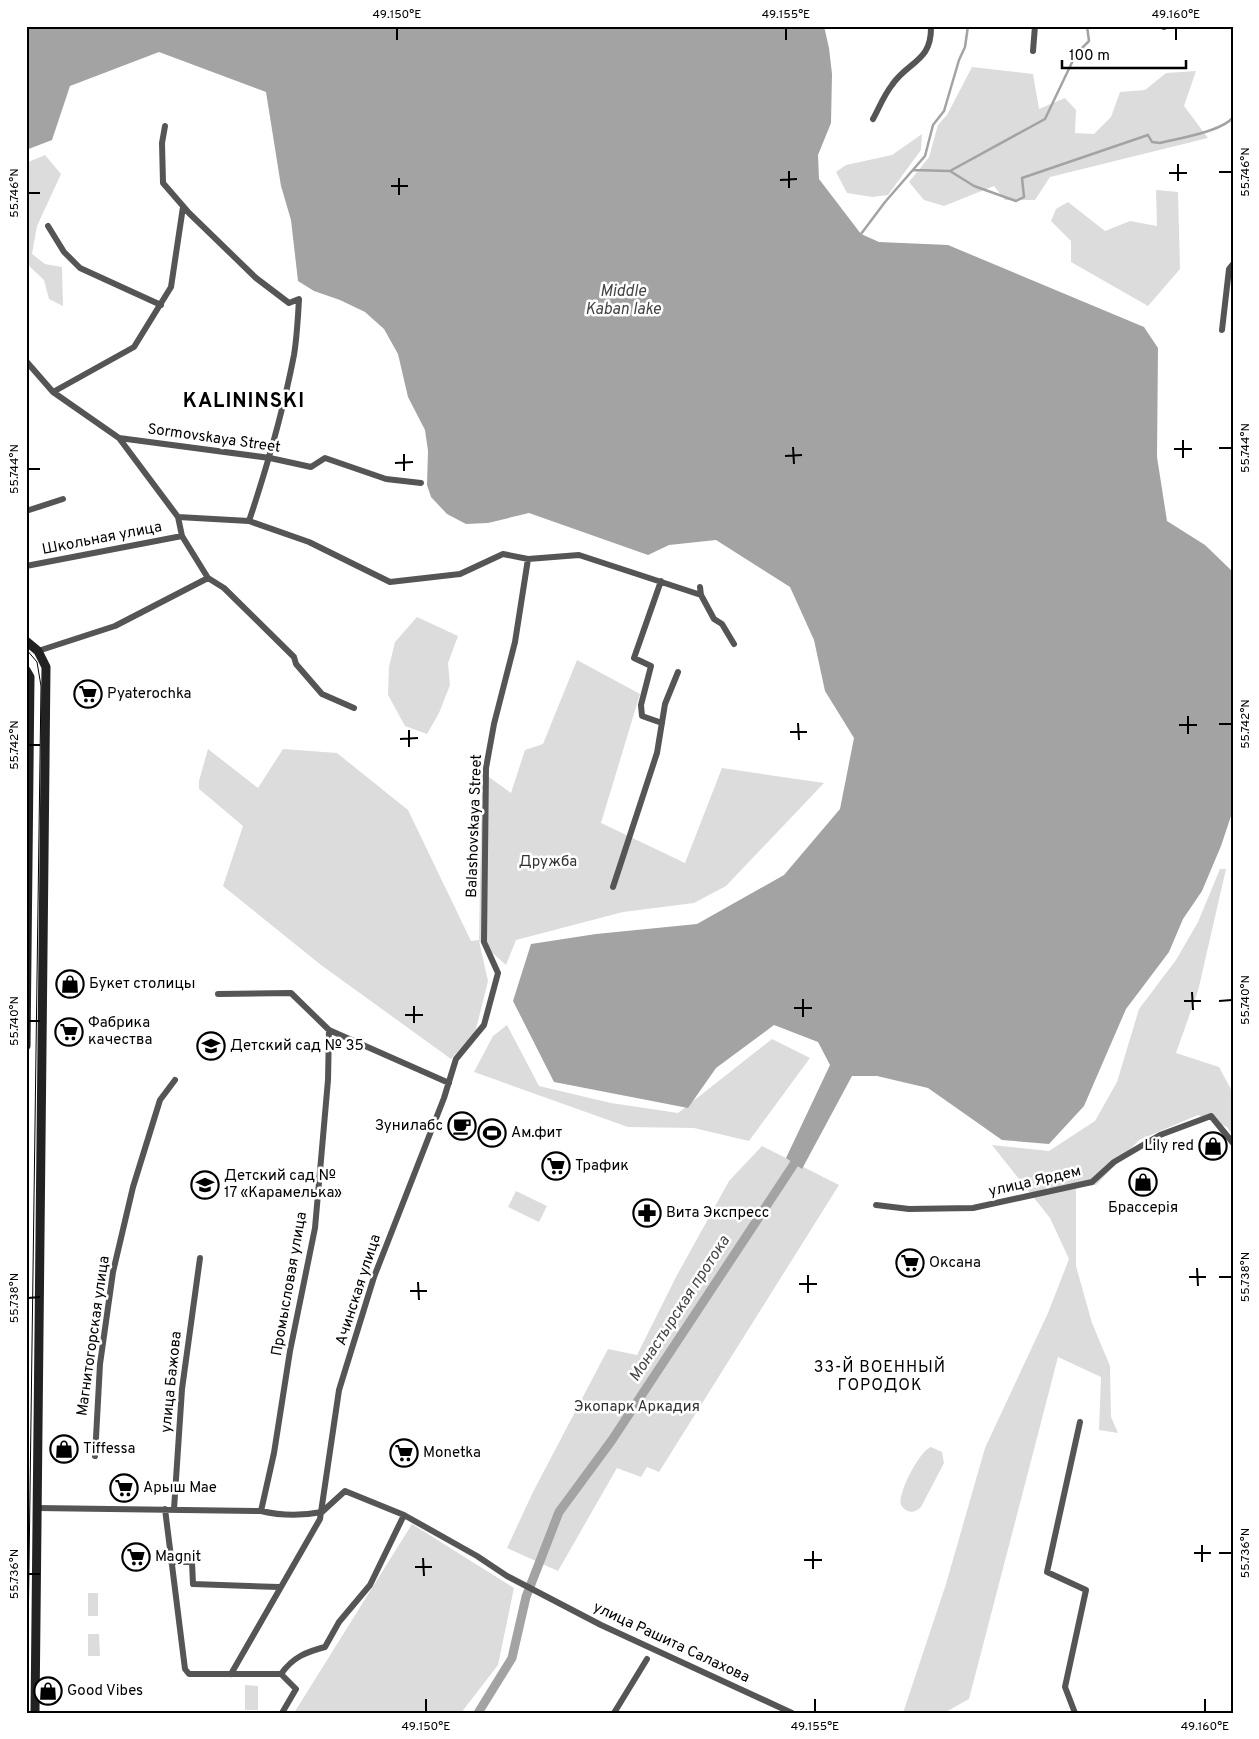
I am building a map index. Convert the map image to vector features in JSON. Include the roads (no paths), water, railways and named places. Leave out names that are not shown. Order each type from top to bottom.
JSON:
[{"type":"main road","points":[[26,641],[38,651],[46,667],[35,1713]]},
{"type":"main road","points":[[26,670],[30,678],[26,1046]]},
{"type":"street","points":[[873,119],[892,84],[924,54],[931,41],[930,26]]},
{"type":"street","points":[[1033,51],[1036,26]]},
{"type":"street","points":[[165,126],[162,142],[163,183],[183,207],[256,278],[289,303],[299,298],[294,354],[270,458],[249,521]]},
{"type":"street","points":[[53,392],[134,347],[171,288],[183,207]]},
{"type":"street","points":[[48,226],[64,252],[80,268],[161,305]]},
{"type":"street","points":[[1222,330],[1229,269],[1233,264]]},
{"type":"street","name":"Sormovskaya Street","points":[[26,361],[53,392],[119,438],[270,458],[311,467],[325,458],[386,479],[420,483]]},
{"type":"street","points":[[119,438],[178,517],[182,536],[208,578],[224,588],[294,657],[296,664],[322,694],[354,708]]},
{"type":"street","points":[[26,511],[63,499]]},
{"type":"street","name":"Школьная улица","points":[[178,517],[249,521],[309,542],[390,582],[460,574],[503,554],[528,559],[579,554],[701,595]]},
{"type":"street","name":"Школьная улица","points":[[26,566],[182,536]]},
{"type":"street","name":"Balashovskaya Street","points":[[449,1083],[456,1059],[484,1026],[498,973],[484,942],[486,768],[494,724],[515,642],[528,559]]},
{"type":"street","points":[[38,651],[115,626],[208,578]]},
{"type":"street","points":[[661,581],[634,658],[651,666],[641,705],[642,716],[662,723]]},
{"type":"street","points":[[700,586],[701,595],[714,619],[722,624],[734,644]]},
{"type":"street","points":[[613,887],[657,753],[665,704],[678,672]]},
{"type":"street","points":[[218,994],[291,993],[329,1030],[449,1083]]},
{"type":"street","name":"Промысловая улица","points":[[261,1512],[274,1453],[290,1351],[314,1228],[328,1080],[329,1030]]},
{"type":"street","name":"Магнитогорская улица","points":[[95,1456],[100,1364],[113,1272],[133,1187],[160,1100],[175,1080]]},
{"type":"street","name":"Ачинская улица","points":[[322,1512],[330,1446],[341,1385],[374,1277],[449,1083]]},
{"type":"street","name":"улица Ярдем","points":[[876,1205],[909,1209],[973,1208],[1092,1182],[1114,1162],[1160,1136],[1211,1116],[1233,1143]]},
{"type":"street","name":"улица Бажова","points":[[174,1509],[182,1389],[200,1258]]},
{"type":"street","points":[[1075,1713],[1065,1687],[1086,1590],[1047,1572],[1080,1422]]},
{"type":"street","points":[[231,1674],[279,1586],[316,1527],[322,1512],[345,1491],[404,1515],[370,1585],[339,1622],[325,1647],[301,1654],[288,1664],[281,1674]]},
{"type":"street","points":[[37,1508],[174,1509],[261,1512],[287,1515],[322,1512]]},
{"type":"street","points":[[165,1509],[186,1669],[189,1674],[281,1674],[296,1689],[282,1713]]},
{"type":"street","name":"улица Рашита Салахова","points":[[404,1515],[520,1582],[601,1625],[792,1713]]},
{"type":"street","points":[[172,1562],[192,1562],[193,1584],[279,1586]]},
{"type":"street","points":[[614,1713],[647,1659]]},
{"type":"water","name":"Middle Kaban lake","points":[[26,26],[824,26],[832,74],[831,123],[818,155],[819,179],[861,234],[879,242],[948,245],[1144,327],[1158,348],[1157,457],[1167,521],[1205,545],[1233,572],[1233,810],[1221,846],[1202,891],[1183,919],[1169,952],[1126,1009],[1084,1106],[1049,1144],[1002,1140],[928,1088],[877,1076],[852,1076],[802,1169],[786,1158],[830,1065],[818,1042],[774,1025],[716,1068],[688,1108],[554,1082],[513,1001],[531,944],[596,934],[697,924],[784,875],[840,809],[854,738],[825,691],[814,640],[790,587],[716,540],[669,545],[648,555],[529,513],[488,523],[466,524],[447,514],[431,497],[427,485],[428,451],[425,430],[408,397],[398,354],[384,329],[365,312],[340,300],[314,291],[298,281],[291,220],[281,186],[266,92],[159,52],[70,86],[52,140],[26,150]]},
{"type":"waterway","points":[[861,234],[885,202],[925,156],[933,125],[944,111],[959,60],[965,47],[968,26]]},
{"type":"waterway","points":[[950,171],[1045,119],[1076,54],[1089,41],[1087,26]]},
{"type":"waterway","points":[[913,170],[950,171],[974,186],[1016,201],[1024,197],[1022,178],[1148,135],[1152,142],[1160,143],[1199,134],[1220,126],[1233,117]]},
{"type":"waterway","name":"Монастырская протока","points":[[478,1713],[512,1658],[526,1597],[559,1512],[612,1440],[794,1164]]},
{"type":"tram line","points":[[26,649],[37,662],[41,686],[27,1713]]},
{"type":"place","name":"Pyaterochka","points":[[88,694]]},
{"type":"place","name":"Букет столицы","points":[[70,984]]},
{"type":"place","name":"Фабрика качества","points":[[69,1032]]},
{"type":"place","name":"Детский сад № 35","points":[[211,1046]]},
{"type":"place","name":"Зунилабс","points":[[462,1126]]},
{"type":"place","name":"Ам.фит","points":[[492,1133]]},
{"type":"place","name":"Lily red","points":[[1213,1146]]},
{"type":"place","name":"Трафик","points":[[556,1166]]},
{"type":"place","name":"Брассерiя","points":[[1143,1182]]},
{"type":"place","name":"Детский сад № 17 «Карамелька»","points":[[205,1185]]},
{"type":"place","name":"Вита Экспресс","points":[[647,1213]]},
{"type":"place","name":"Оксана","points":[[910,1263]]},
{"type":"place","name":"Tiffessa","points":[[64,1449]]},
{"type":"place","name":"Monetka","points":[[404,1453]]},
{"type":"place","name":"Арыш Мае","points":[[124,1488]]},
{"type":"place","name":"Magnit","points":[[136,1557]]},
{"type":"place","name":"Good Vibes","points":[[48,1691]]},
{"type":"district","name":"KALININSKI","points":[[244,402]]},
{"type":"district","name":"33-Й ВОЕННЫЙ ГОРОДОК","points":[[880,1377]]},
{"type":"park label","name":"Дружба","points":[[548,862]]},
{"type":"park label","name":"Экопарк Аркадия","points":[[637,1407]]}]
